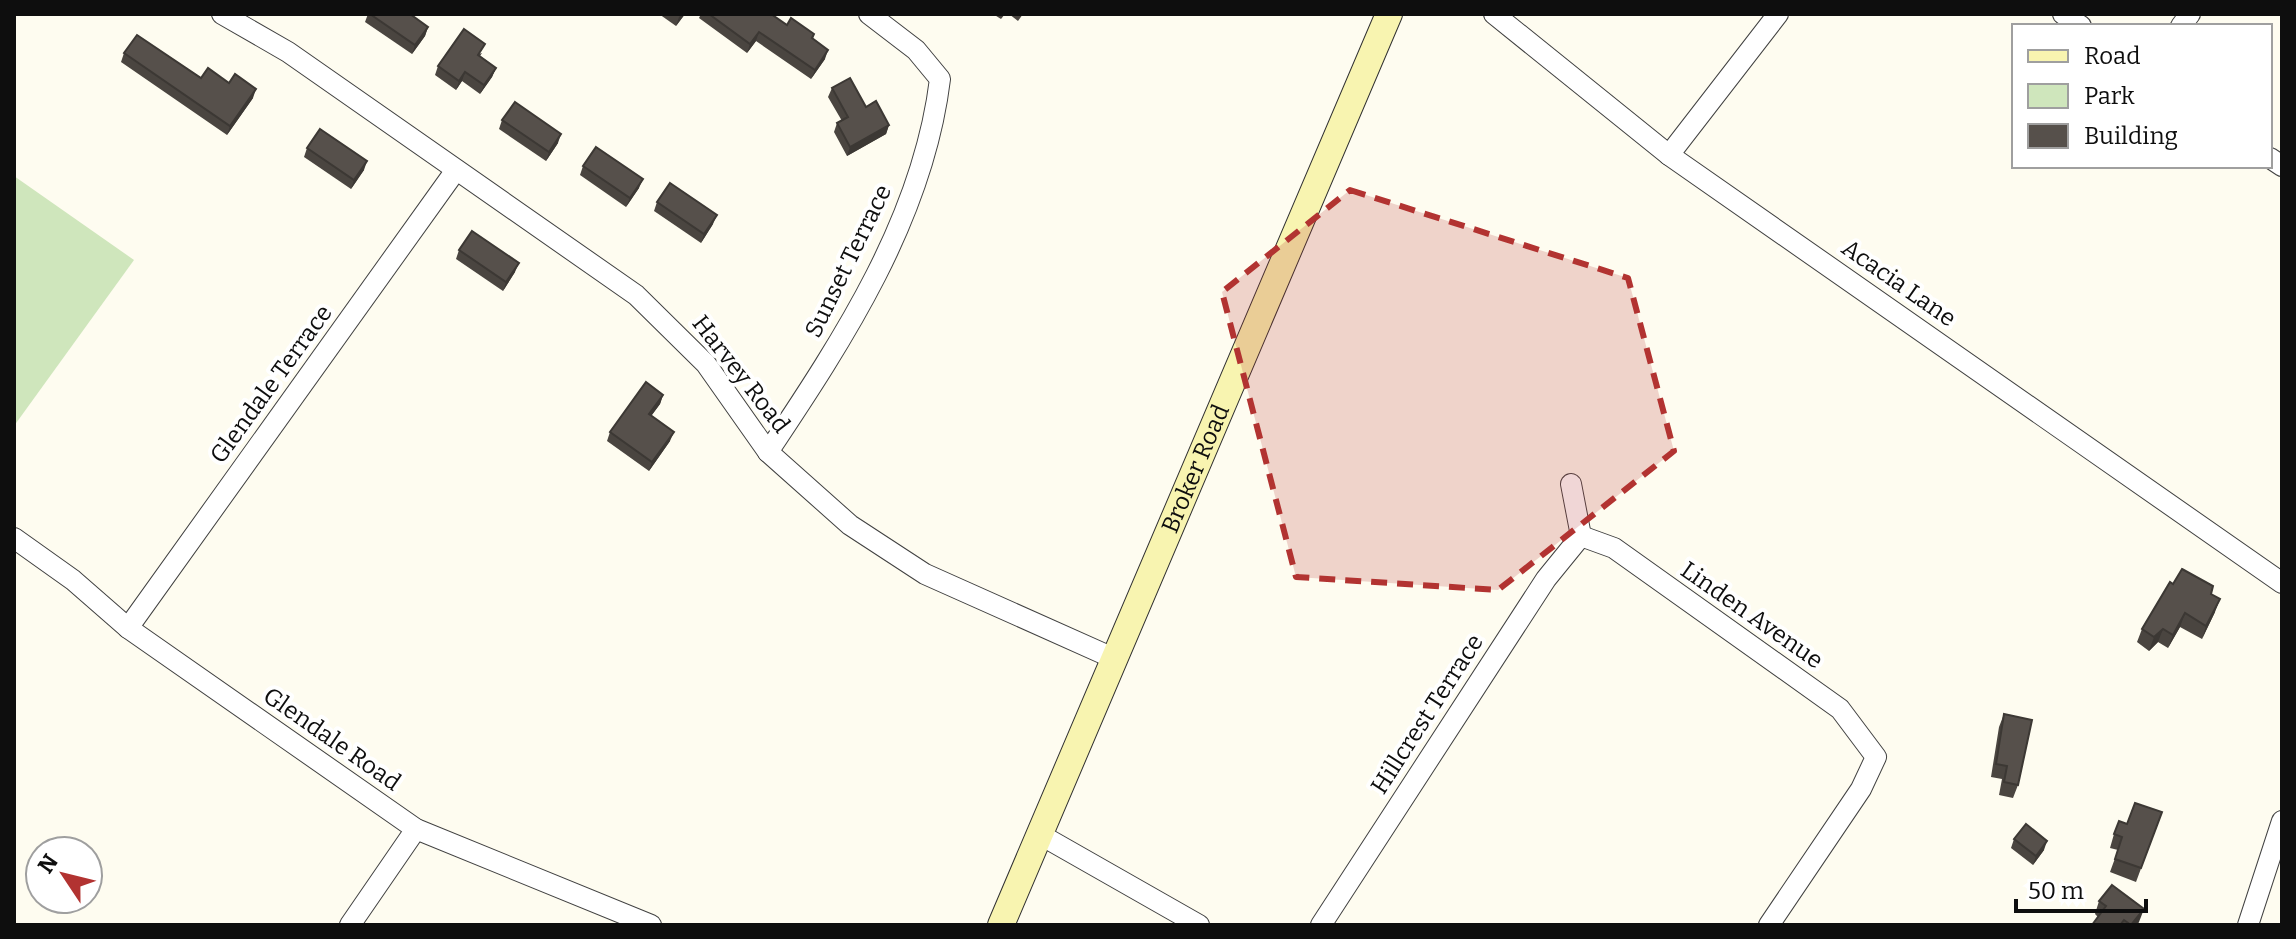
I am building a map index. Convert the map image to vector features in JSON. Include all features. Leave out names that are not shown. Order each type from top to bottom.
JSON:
[{"type":"street","name":"Harvey Road","points":[[222,14],[288,52],[636,295],[668,323],[706,364],[768,452],[850,525],[902,560],[1113,658]]},
{"type":"street","name":"Sunset Terrace","points":[[768,452],[833,354],[875,278],[909,199],[933,129],[940,79],[916,50],[869,14]]},
{"type":"street","name":"Broker Road","points":[[1001,925],[1389,14]]},
{"type":"street","name":"Acacia Lane","points":[[1494,14],[1669,155],[2282,583]]},
{"type":"street","points":[[1669,155],[1778,14]]},
{"type":"street","name":"Glendale Terrace","points":[[128,628],[456,170]]},
{"type":"street","points":[[1571,484],[1581,536]]},
{"type":"street","name":"Linden Avenue","points":[[1581,536],[1614,548],[1840,709],[1876,757],[1861,789],[1769,925]]},
{"type":"street","name":"Hillcrest Terrace","points":[[1321,925],[1546,579],[1581,536]]},
{"type":"street","name":"Glendale Road","points":[[14,538],[73,580],[128,628],[416,829],[651,925]]},
{"type":"street","points":[[2248,925],[2282,821]]},
{"type":"street","points":[[350,925],[416,829]]},
{"type":"street","points":[[1039,834],[1199,925]]},
{"type":"highlighted area","points":[[1350,190],[1628,278],[1674,451],[1498,590],[1296,577],[1222,292]]},
{"type":"green space","points":[[14,176],[134,260],[14,426]]},
{"type":"building","points":[[370,14],[410,14],[428,27],[415,45]]},
{"type":"building","points":[[709,14],[771,14],[787,25],[791,18],[814,34],[812,38],[828,50],[815,70],[759,32],[750,44]]},
{"type":"building","points":[[464,29],[485,44],[478,55],[496,68],[484,85],[465,72],[459,81],[438,66]]},
{"type":"building","points":[[137,35],[201,78],[208,68],[229,83],[235,74],[256,89],[230,126],[124,53]]},
{"type":"building","points":[[850,78],[866,107],[876,101],[889,125],[850,147],[837,123],[848,117],[832,88]]},
{"type":"building","points":[[515,102],[561,134],[549,152],[502,120]]},
{"type":"building","points":[[320,129],[367,161],[354,180],[307,148]]},
{"type":"building","points":[[596,147],[643,179],[630,198],[583,166]]},
{"type":"building","points":[[670,183],[717,215],[704,234],[657,202]]},
{"type":"building","points":[[472,231],[519,263],[506,282],[459,250]]},
{"type":"building","points":[[646,382],[663,395],[649,414],[674,432],[652,462],[610,432]]},
{"type":"building","points":[[2182,569],[2213,586],[2211,594],[2220,599],[2206,626],[2185,613],[2173,635],[2163,629],[2154,637],[2142,629],[2170,582],[2173,584]]},
{"type":"building","points":[[2004,714],[2032,720],[2018,785],[2004,782],[2007,766],[1996,764]]},
{"type":"building","points":[[2135,803],[2162,812],[2141,868],[2115,859],[2122,837],[2114,834],[2119,821],[2127,824]]},
{"type":"building","points":[[2026,824],[2047,841],[2036,856],[2014,839]]},
{"type":"building","points":[[2112,885],[2144,909],[2131,925],[2124,920],[2120,925],[2092,925],[2106,906],[2099,901]]}]
